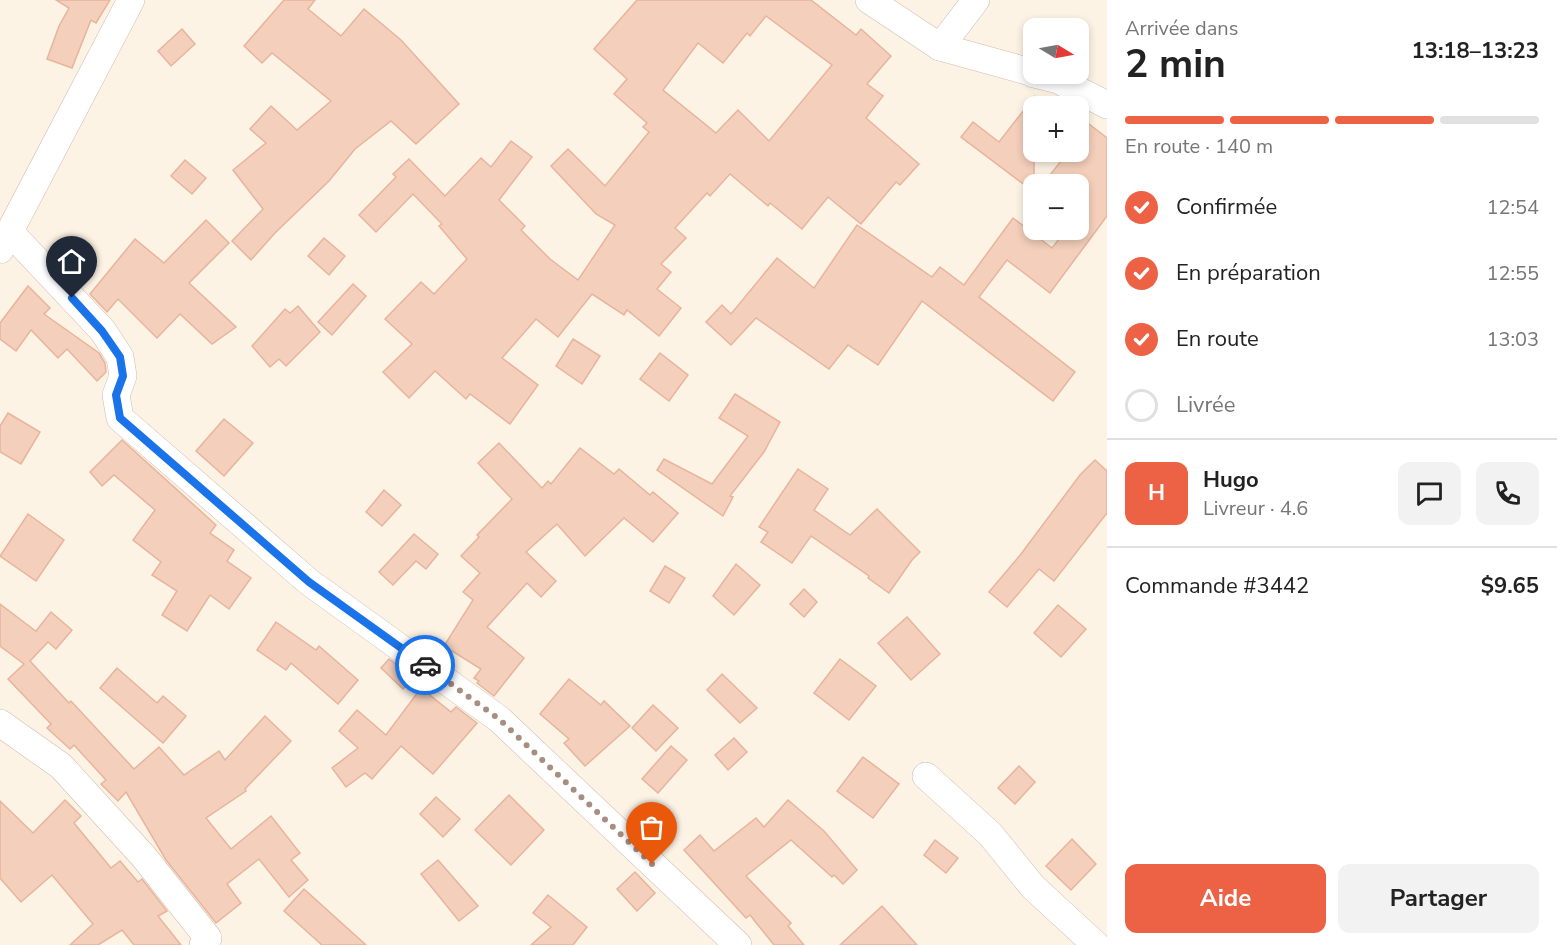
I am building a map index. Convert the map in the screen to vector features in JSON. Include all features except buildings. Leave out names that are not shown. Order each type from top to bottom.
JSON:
[{"type":"street","points":[[131,0],[5,241],[102,331],[120,357],[123,376],[116,395],[120,418],[309,582],[499,719],[738,945]]},
{"type":"street","points":[[869,0],[940,47],[1023,70]]},
{"type":"street","points":[[940,47],[976,0]]},
{"type":"street","points":[[1066,84],[1107,105]]},
{"type":"street","points":[[0,723],[61,766],[76,782],[144,857],[201,929],[208,938],[203,945]]},
{"type":"street","points":[[926,776],[990,834],[1033,887],[1096,945]]},
{"type":"way so far","points":[[425,665],[499,719],[652,864]]},
{"type":"route","points":[[72,298],[102,331],[120,357],[123,376],[116,395],[120,418],[309,582],[425,665]]}]
